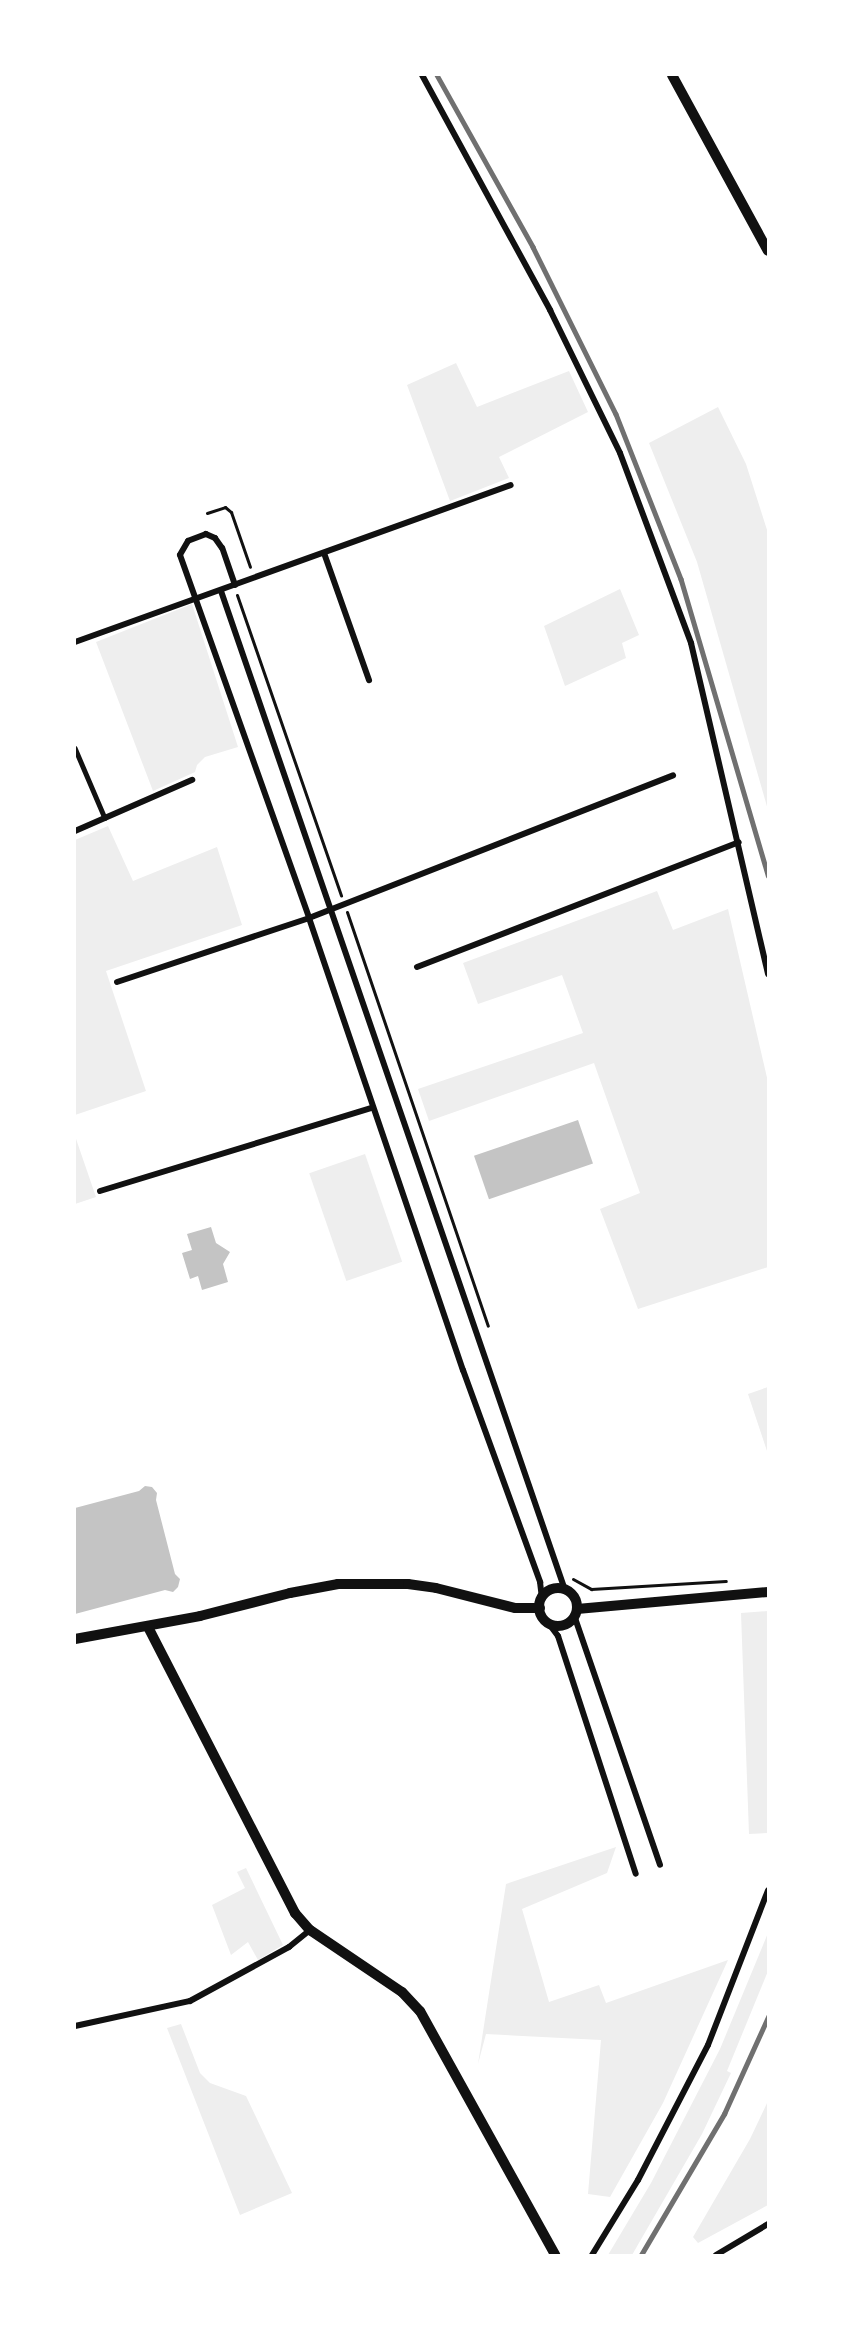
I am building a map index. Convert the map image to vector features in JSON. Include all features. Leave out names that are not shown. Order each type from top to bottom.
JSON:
[{"type":"street","points":[[422,75],[550,310],[620,453],[691,643],[768,974]]},
{"type":"street","points":[[672,75],[768,251]]},
{"type":"street","points":[[75,642],[511,485]]},
{"type":"street","points":[[235,585],[222,548],[215,538],[206,534],[188,541],[180,555],[540,1582],[544,1620],[558,1636],[636,1874]]},
{"type":"street","points":[[324,553],[369,680]]},
{"type":"street","points":[[221,591],[565,1590],[575,1598],[576,1613],[660,1865]]},
{"type":"street","points":[[117,982],[309,918],[673,775]]},
{"type":"street","points":[[75,831],[192,780]]},
{"type":"street","points":[[417,967],[739,842]]},
{"type":"street","points":[[100,1191],[372,1108]]},
{"type":"street","points":[[75,1639],[148,1627],[338,1584],[408,1584],[436,1588],[515,1608],[541,1603],[555,1589],[565,1590]]},
{"type":"street","points":[[549,1624],[561,1626],[576,1613],[768,1592]]},
{"type":"street","points":[[148,1627],[292,1908],[310,1930],[402,1992],[420,2011],[555,2255]]},
{"type":"street","points":[[592,2255],[638,2180],[683,2096],[721,2015],[768,1890]]},
{"type":"street","points":[[75,2026],[190,2001],[289,1947],[310,1930]]},
{"type":"street","points":[[716,2255],[768,2224]]},
{"type":"lane","points":[[75,748],[105,818]]},
{"type":"path","points":[[207,513],[225,507],[231,512],[254,579],[253,586],[239,591],[237,595],[341,895]]},
{"type":"path","points":[[349,916],[489,1329]]},
{"type":"path","points":[[572,1579],[591,1589],[729,1581]]},
{"type":"shaded area","points":[[456,363],[477,407],[569,371],[588,412],[499,457],[509,478],[450,501],[407,385]]},
{"type":"shaded area","points":[[718,407],[746,464],[768,533],[768,810],[697,562],[649,443]]},
{"type":"shaded area","points":[[620,589],[639,635],[622,643],[626,658],[565,686],[544,626]]},
{"type":"shaded area","points":[[192,604],[238,747],[205,757],[197,765],[195,772],[153,791],[96,642]]},
{"type":"shaded area","points":[[108,826],[133,881],[217,847],[242,925],[106,971],[146,1091],[75,1115],[75,840]]},
{"type":"shaded area","points":[[657,891],[673,930],[728,909],[768,1082],[768,1267],[638,1309],[600,1209],[640,1193],[594,1063],[429,1121],[418,1089],[583,1033],[562,975],[478,1004],[463,963]]},
{"type":"shaded area","points":[[75,1136],[96,1197],[75,1204]]},
{"type":"shaded area","points":[[365,1154],[402,1262],[346,1281],[309,1173]]},
{"type":"shaded area","points":[[768,1387],[768,1454],[748,1394]]},
{"type":"shaded area","points":[[768,1611],[768,1833],[749,1834],[741,1613]]},
{"type":"shaded area","points":[[616,1847],[607,1873],[522,1909],[549,2002],[599,1985],[606,2003],[728,1960],[663,2103],[610,2197],[588,2194],[601,2040],[486,2034],[478,2064],[506,1884]]},
{"type":"shaded area","points":[[246,1868],[283,1945],[258,1960],[248,1942],[231,1955],[212,1905],[245,1888],[237,1872]]},
{"type":"shaded area","points":[[768,1933],[768,1971],[727,2071],[731,2073],[702,2134],[632,2255],[608,2255],[651,2183],[720,2049]]},
{"type":"shaded area","points":[[181,2024],[200,2073],[210,2083],[246,2096],[292,2193],[240,2215],[167,2028]]},
{"type":"shaded area","points":[[768,2101],[768,2205],[698,2243],[693,2237],[750,2139]]},
{"type":"building","points":[[578,1120],[593,1163],[489,1199],[474,1156]]},
{"type":"building","points":[[211,1227],[216,1243],[230,1252],[223,1264],[228,1282],[202,1290],[198,1276],[190,1279],[182,1253],[192,1250],[187,1234]]},
{"type":"building","points":[[145,1486],[152,1487],[157,1493],[156,1500],[175,1574],[180,1579],[178,1587],[173,1592],[165,1590],[75,1614],[75,1508],[139,1491]]},
{"type":"railway","points":[[437,75],[533,247],[616,414],[681,579],[768,875]]},
{"type":"railway","points":[[641,2255],[724,2114],[768,2017]]}]
